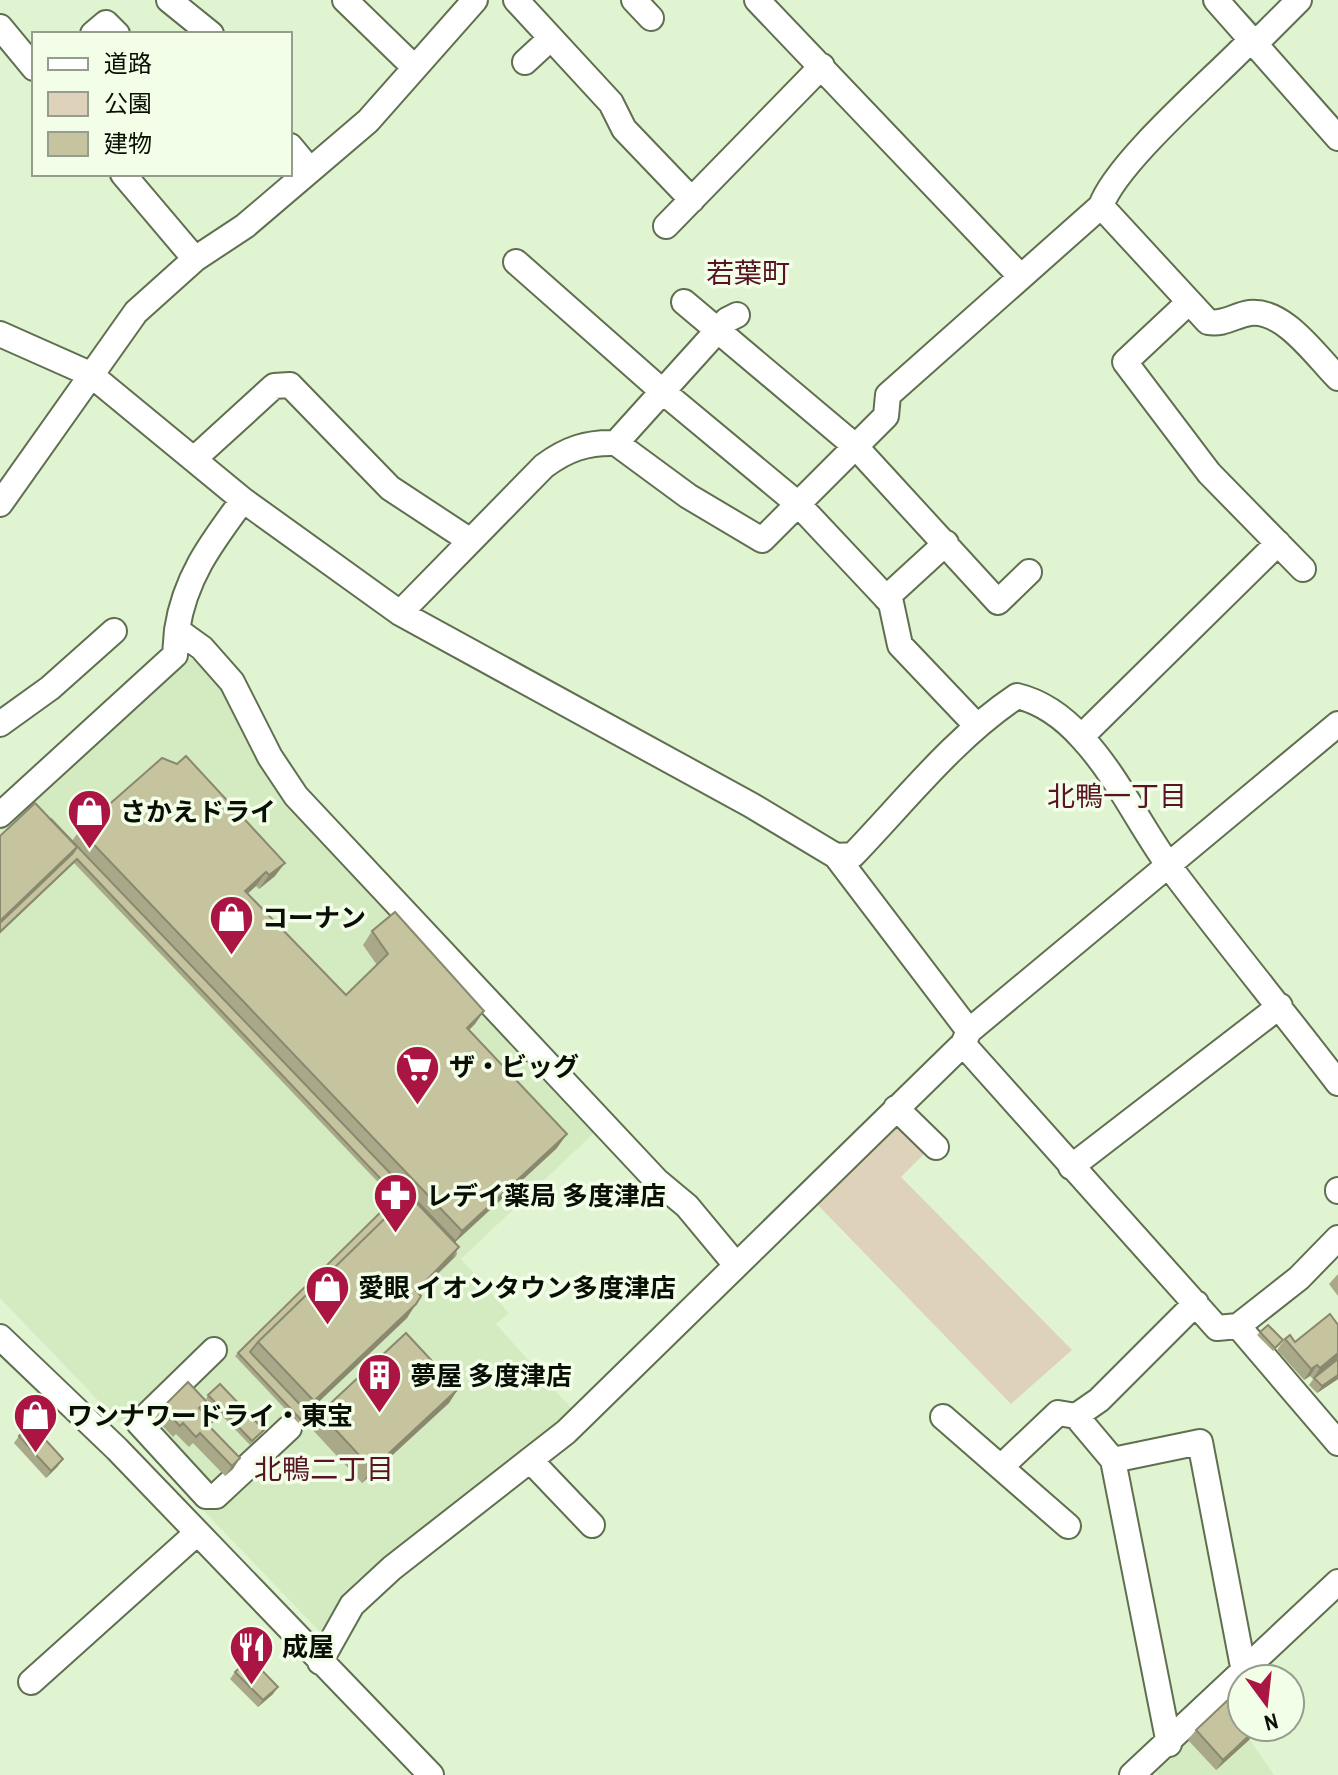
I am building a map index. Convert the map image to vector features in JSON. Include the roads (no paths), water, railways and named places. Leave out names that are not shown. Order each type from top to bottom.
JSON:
[{"type":"street","points":[[169,0],[209,32]]},
{"type":"street","points":[[345,0],[413,66]]},
{"type":"street","points":[[0,504],[136,312],[195,259],[245,226],[368,121],[413,66],[475,0]]},
{"type":"street","points":[[516,0],[611,103],[624,129],[692,200]]},
{"type":"street","points":[[634,0],[651,18]]},
{"type":"street","points":[[757,0],[1021,277]]},
{"type":"street","points":[[1216,0],[1338,138]]},
{"type":"street","points":[[400,613],[512,494],[565,451],[595,442],[616,443],[688,496],[762,540],[886,416],[888,395],[1101,206],[1108,187],[1299,0]]},
{"type":"street","points":[[95,32],[106,23],[115,32]]},
{"type":"street","points":[[0,27],[32,66]]},
{"type":"street","points":[[525,62],[551,38]]},
{"type":"street","points":[[666,226],[822,66]]},
{"type":"street","points":[[292,148],[310,170]]},
{"type":"street","points":[[125,176],[195,259]]},
{"type":"street","points":[[1101,206],[1208,322],[1217,324],[1249,313],[1266,314],[1283,323],[1338,378]]},
{"type":"street","points":[[516,262],[662,391],[798,504],[891,603],[900,645],[977,726]]},
{"type":"street","points":[[684,302],[727,323],[855,446],[998,602],[1029,572]]},
{"type":"street","points":[[1189,302],[1125,362],[1209,473],[1303,569]]},
{"type":"street","points":[[616,443],[727,323]]},
{"type":"street","points":[[0,334],[90,374],[243,500],[400,613],[751,805],[836,856],[966,1037],[1071,1167],[1217,1328],[1238,1326],[1299,1278],[1338,1238]]},
{"type":"street","points":[[194,459],[274,386],[290,385],[390,488],[469,540]]},
{"type":"street","points":[[0,815],[175,655],[177,630],[189,581],[198,561],[243,500]]},
{"type":"street","points":[[886,598],[946,543]]},
{"type":"street","points":[[1081,737],[1278,543]]},
{"type":"street","points":[[177,630],[202,648],[232,682],[270,757],[296,796],[440,946],[518,1036],[657,1181],[687,1206],[736,1265]]},
{"type":"street","points":[[0,724],[50,688],[114,631]]},
{"type":"street","points":[[836,856],[853,855],[977,726],[1017,696],[1042,704],[1081,737],[1130,801],[1170,867],[1338,1083]]},
{"type":"street","points":[[320,1662],[352,1605],[392,1568],[566,1432],[966,1037],[1338,724]]},
{"type":"street","points":[[1071,1167],[1280,1006]]},
{"type":"street","points":[[896,1108],[936,1147]]},
{"type":"street","points":[[1076,1416],[1099,1400],[1196,1303]]},
{"type":"street","points":[[1238,1326],[1338,1443]]},
{"type":"street","points":[[0,1337],[117,1449],[431,1775]]},
{"type":"street","points":[[214,1350],[139,1423],[206,1496],[216,1496],[289,1428]]},
{"type":"street","points":[[1001,1467],[1058,1413],[1076,1416],[1113,1460],[1169,1744]]},
{"type":"street","points":[[943,1417],[1068,1526]]},
{"type":"street","points":[[1113,1460],[1200,1442],[1242,1663]]},
{"type":"street","points":[[530,1460],[592,1525]]},
{"type":"street","points":[[31,1682],[197,1533]]},
{"type":"street","points":[[1253,1663],[1338,1582]]},
{"type":"street","points":[[1143,1771],[1226,1689]]},
{"type":"waterway","points":[[1245,15],[1255,25]]},
{"type":"place","name":"さかえドライ","points":[[89,851]]},
{"type":"place","name":"コーナン","points":[[231,957]]},
{"type":"place","name":"ザ・ビッグ","points":[[418,1106]]},
{"type":"place","name":"レデイ薬局 多度津店","points":[[395,1235]]},
{"type":"place","name":"愛眼 イオンタウン多度津店","points":[[327,1327]]},
{"type":"place","name":"夢屋 多度津店","points":[[379,1415]]},
{"type":"place","name":"ワンナワードライ・東宝","points":[[36,1455]]},
{"type":"place","name":"成屋","points":[[251,1686]]},
{"type":"district","name":"若葉町","points":[[748,273]]},
{"type":"district","name":"北鴨一丁目","points":[[1117,796]]},
{"type":"district","name":"北鴨二丁目","points":[[324,1469]]}]
